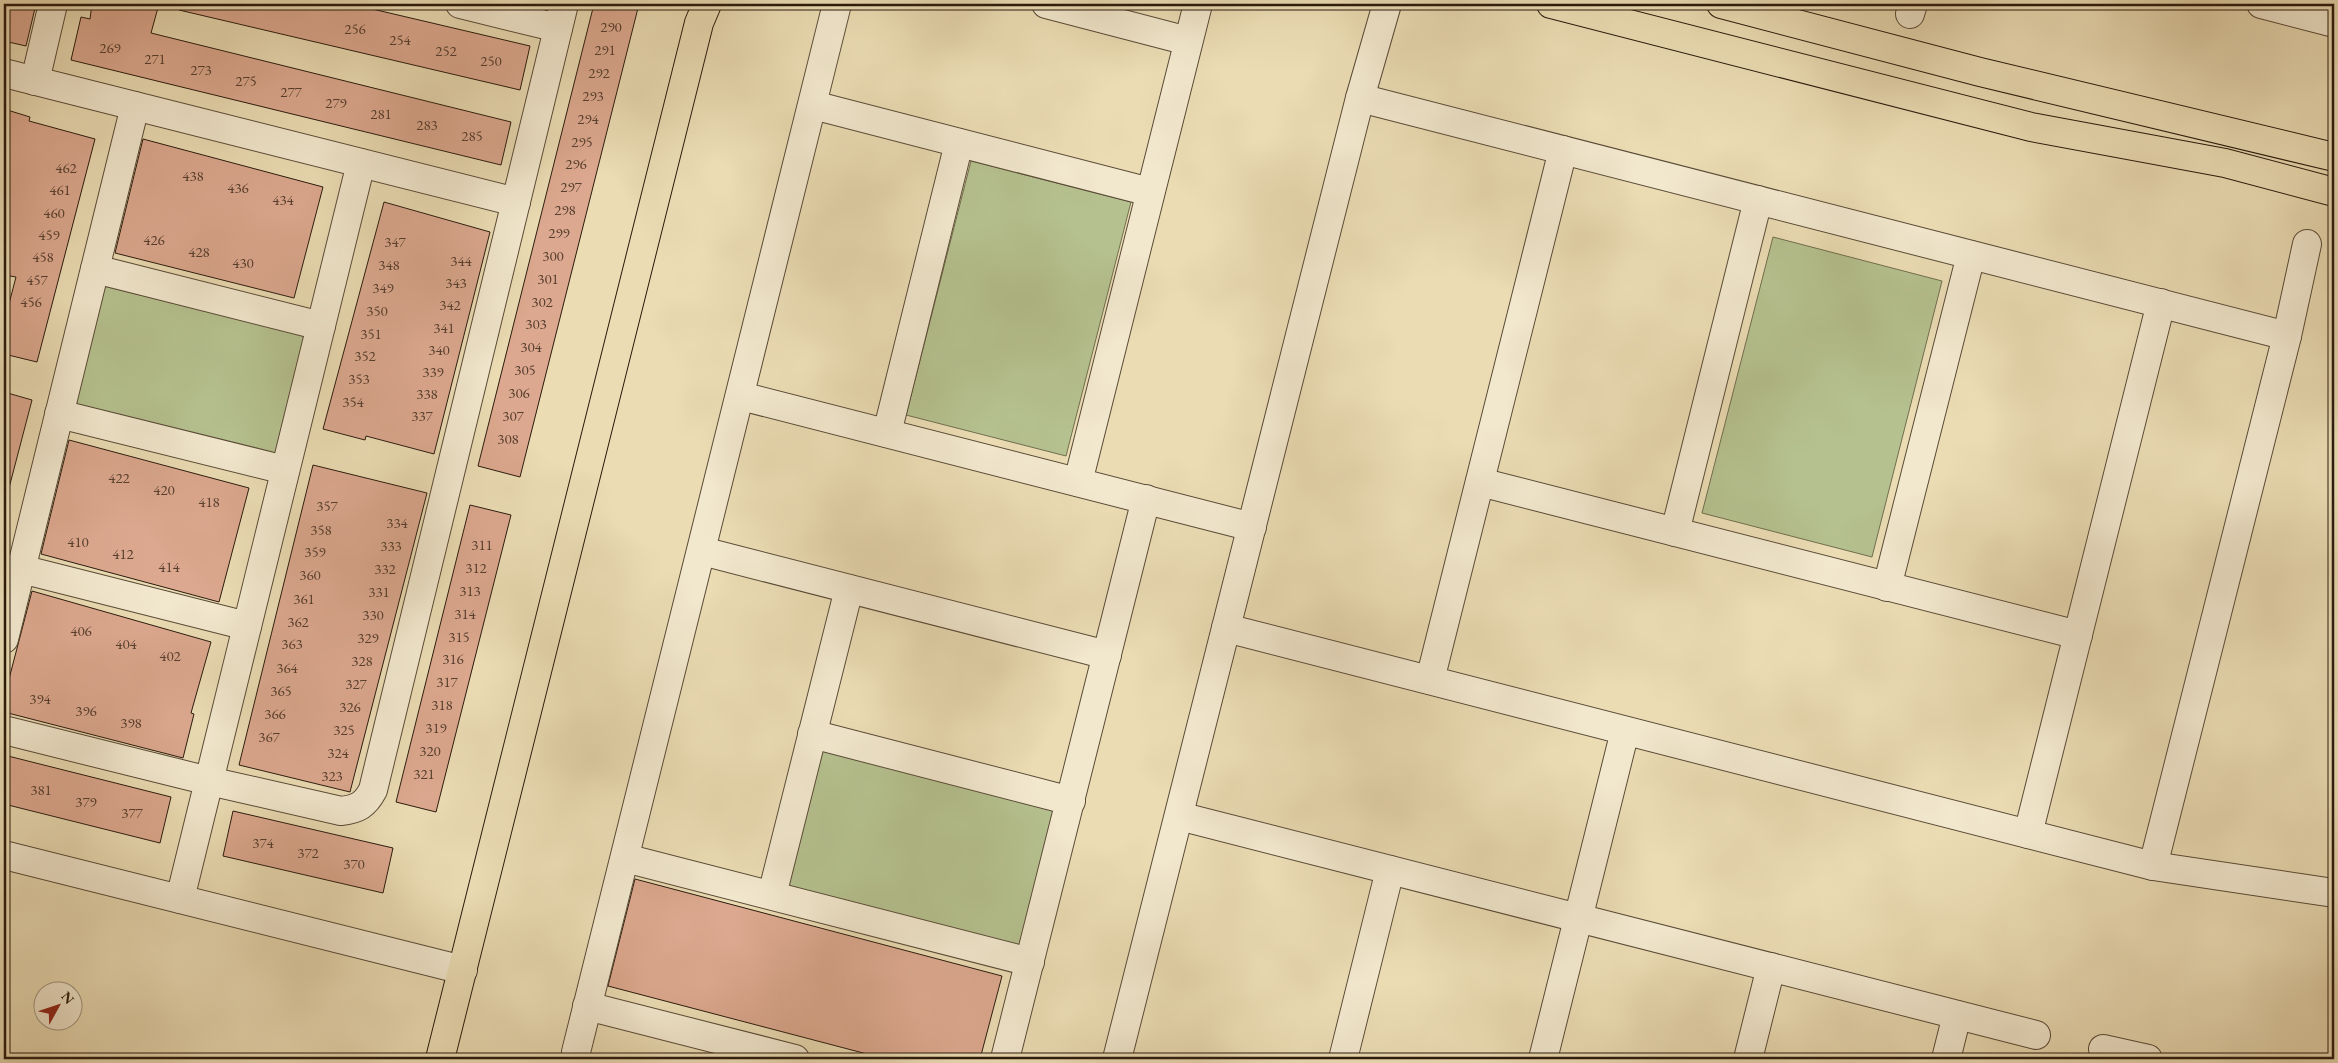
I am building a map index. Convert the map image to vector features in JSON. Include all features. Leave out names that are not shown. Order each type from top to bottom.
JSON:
[{"type":"main road","points":[[1551,4],[2031,127],[2225,163],[2334,192]]},
{"type":"main road","points":[[1721,4],[1980,72],[2334,157]]},
{"type":"main road","points":[[440,1059],[702,10]]},
{"type":"street","points":[[34,81],[54,4]]},
{"type":"street","points":[[4,730],[209,781],[341,811],[356,809],[366,803],[373,790],[561,16],[460,4]]},
{"type":"street","points":[[576,1052],[741,396],[837,4]]},
{"type":"street","points":[[1046,4],[1188,41]]},
{"type":"street","points":[[1078,482],[1198,4]]},
{"type":"street","points":[[1117,1059],[1360,98],[1387,4]]},
{"type":"street","points":[[2261,4],[2334,23]]},
{"type":"street","points":[[4,74],[516,202]]},
{"type":"street","points":[[1360,98],[2287,336]]},
{"type":"street","points":[[813,105],[1150,192]]},
{"type":"street","points":[[4,639],[134,106]]},
{"type":"street","points":[[887,433],[959,143]]},
{"type":"street","points":[[1430,680],[1563,150]]},
{"type":"street","points":[[180,899],[361,163]]},
{"type":"street","points":[[1675,532],[1758,200]]},
{"type":"street","points":[[2154,866],[2287,336],[2307,244]]},
{"type":"street","points":[[1887,587],[1971,255]]},
{"type":"street","points":[[95,269],[321,326]]},
{"type":"street","points":[[2028,834],[2161,304]]},
{"type":"street","points":[[741,396],[1252,527]]},
{"type":"street","points":[[59,414],[286,470]]},
{"type":"street","points":[[1480,482],[2078,636]]},
{"type":"street","points":[[1006,1059],[1146,500]]},
{"type":"street","points":[[702,551],[1107,655]]},
{"type":"street","points":[[21,569],[247,626]]},
{"type":"street","points":[[772,896],[849,589]]},
{"type":"street","points":[[1226,628],[2154,866],[2334,893]]},
{"type":"street","points":[[1543,1059],[1625,731]]},
{"type":"street","points":[[812,734],[1071,801]]},
{"type":"street","points":[[1179,816],[2036,1035]]},
{"type":"street","points":[[4,854],[463,970]]},
{"type":"street","points":[[625,858],[1030,962]]},
{"type":"street","points":[[1343,1059],[1390,870]]},
{"type":"street","points":[[1748,1059],[1771,967]]},
{"type":"street","points":[[587,1006],[795,1059]]},
{"type":"street","points":[[1946,1059],[1957,1015]]},
{"type":"street","points":[[2103,1049],[2148,1059]]},
{"type":"green space","points":[[971,161],[1131,202],[1066,456],[906,415]]},
{"type":"green space","points":[[1773,237],[1942,281],[1872,557],[1702,513]]},
{"type":"green space","points":[[104,286],[306,336],[277,456],[74,406]]},
{"type":"green space","points":[[819,746],[1056,809],[1020,949],[783,886]]},
{"type":"building","points":[[4,4],[36,4],[26,46],[4,41]]},
{"type":"building","points":[[92,4],[159,4],[151,33],[511,122],[501,165],[71,60],[81,17],[90,19]]},
{"type":"building","points":[[180,4],[351,4],[530,46],[520,90],[179,10]]},
{"type":"building","points":[[594,4],[639,4],[520,477],[478,466]]},
{"type":"building","points":[[4,109],[30,117],[29,121],[95,139],[37,362],[4,354],[4,323],[16,277],[4,275]]},
{"type":"building","points":[[143,139],[323,187],[294,298],[115,253]]},
{"type":"building","points":[[384,202],[490,232],[434,454],[366,436],[365,440],[323,429]]},
{"type":"building","points":[[4,392],[32,400],[9,488],[4,487]]},
{"type":"building","points":[[69,440],[249,488],[219,602],[41,554]]},
{"type":"building","points":[[313,465],[427,493],[350,792],[239,765]]},
{"type":"building","points":[[470,505],[511,515],[436,812],[396,802]]},
{"type":"building","points":[[32,591],[211,642],[191,713],[194,714],[183,758],[4,712],[4,698]]},
{"type":"building","points":[[4,755],[171,797],[160,843],[4,804]]},
{"type":"building","points":[[233,811],[393,848],[383,893],[223,856]]},
{"type":"building","points":[[635,879],[1002,976],[980,1059],[886,1059],[608,986]]}]
